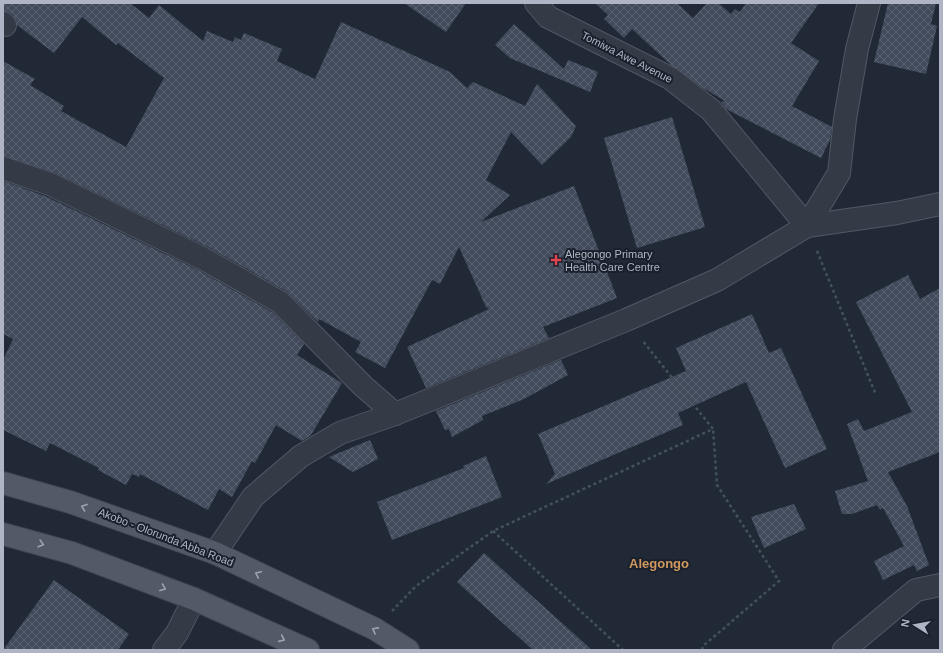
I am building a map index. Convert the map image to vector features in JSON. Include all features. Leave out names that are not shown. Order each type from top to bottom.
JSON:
[{"type":"main road","name":"Akobo - Olorunda Abba Road","points":[[3,483],[70,502],[215,554],[375,629],[408,650]]},
{"type":"main road","points":[[3,534],[72,553],[194,600],[308,650]]},
{"type":"street","name":"Tomiwa Awe Avenue","points":[[536,3],[548,17],[670,78],[711,110],[807,226]]},
{"type":"street","points":[[807,226],[839,173],[845,119],[857,49],[869,3]]},
{"type":"street","points":[[3,168],[50,184],[181,248],[280,302],[363,386],[395,414]]},
{"type":"street","points":[[215,554],[253,497],[301,456],[340,433],[395,414],[626,320],[717,280],[807,226],[897,213],[940,204]]},
{"type":"street","points":[[844,650],[916,590],[940,585]]},
{"type":"street","points":[[164,650],[177,633],[194,600]]},
{"type":"path","points":[[807,226],[876,395]]},
{"type":"path","points":[[626,320],[713,429],[717,485],[779,581],[703,646],[702,650]]},
{"type":"path","points":[[375,629],[416,586],[493,531],[713,429]]},
{"type":"path","points":[[493,531],[623,650]]},
{"type":"building","points":[[3,3],[130,3],[149,18],[159,5],[203,41],[207,31],[233,42],[235,37],[241,40],[244,33],[282,49],[277,61],[315,79],[341,22],[450,72],[467,88],[473,82],[525,106],[537,84],[576,126],[571,137],[542,165],[511,132],[486,180],[510,195],[481,222],[574,186],[617,298],[543,327],[549,338],[426,388],[407,347],[489,309],[486,307],[459,247],[440,284],[432,280],[385,368],[355,352],[361,342],[319,319],[318,322],[286,291],[208,247],[55,173],[3,156],[3,61],[35,79],[30,85],[64,106],[61,111],[126,147],[164,78],[118,43],[116,45],[82,17],[54,53],[17,25],[12,14],[3,11]]},
{"type":"building","points":[[404,3],[466,3],[446,32]]},
{"type":"building","points":[[595,3],[677,3],[693,18],[707,3],[718,3],[731,14],[735,9],[740,12],[746,3],[819,3],[791,43],[819,61],[792,106],[832,127],[830,140],[821,158],[726,109],[721,102],[725,101],[703,88],[670,64],[632,29],[624,38],[604,19],[608,15]]},
{"type":"building","points":[[888,3],[936,3],[931,24],[937,26],[926,74],[874,62]]},
{"type":"building","points":[[514,24],[564,69],[568,60],[598,72],[590,92],[510,58],[495,45]]},
{"type":"building","points":[[672,117],[705,227],[637,248],[604,138]]},
{"type":"building","points":[[3,181],[45,196],[196,269],[272,312],[304,344],[297,355],[342,383],[311,435],[302,441],[276,425],[255,463],[252,461],[232,497],[219,489],[208,510],[140,474],[139,477],[132,474],[126,485],[98,470],[99,468],[50,443],[46,451],[3,430],[3,360],[13,339],[3,334]]},
{"type":"building","points":[[908,275],[920,299],[940,288],[940,452],[888,472],[907,506],[929,565],[917,571],[914,565],[883,580],[874,561],[904,546],[883,508],[880,510],[877,505],[852,514],[842,514],[835,491],[868,481],[847,424],[858,419],[864,431],[912,412],[856,302]]},
{"type":"building","points":[[752,314],[769,353],[781,348],[827,449],[785,468],[746,382],[678,413],[683,425],[546,484],[555,474],[538,434],[686,371],[676,348]]},
{"type":"building","points":[[561,360],[568,375],[524,399],[482,416],[483,420],[452,437],[449,429],[445,430],[436,411]]},
{"type":"building","points":[[370,440],[378,459],[353,472],[329,457]]},
{"type":"building","points":[[486,456],[502,497],[392,540],[377,502],[464,468],[463,466]]},
{"type":"building","points":[[794,504],[806,529],[764,548],[751,517]]},
{"type":"building","points":[[484,553],[592,650],[533,650],[457,582]]},
{"type":"building","points":[[54,580],[129,634],[118,650],[3,650]]},
{"type":"place","name":"Alegongo Primary Health Care Centre","points":[[556,260]]},
{"type":"district","name":"Alegongo","points":[[659,563]]}]
